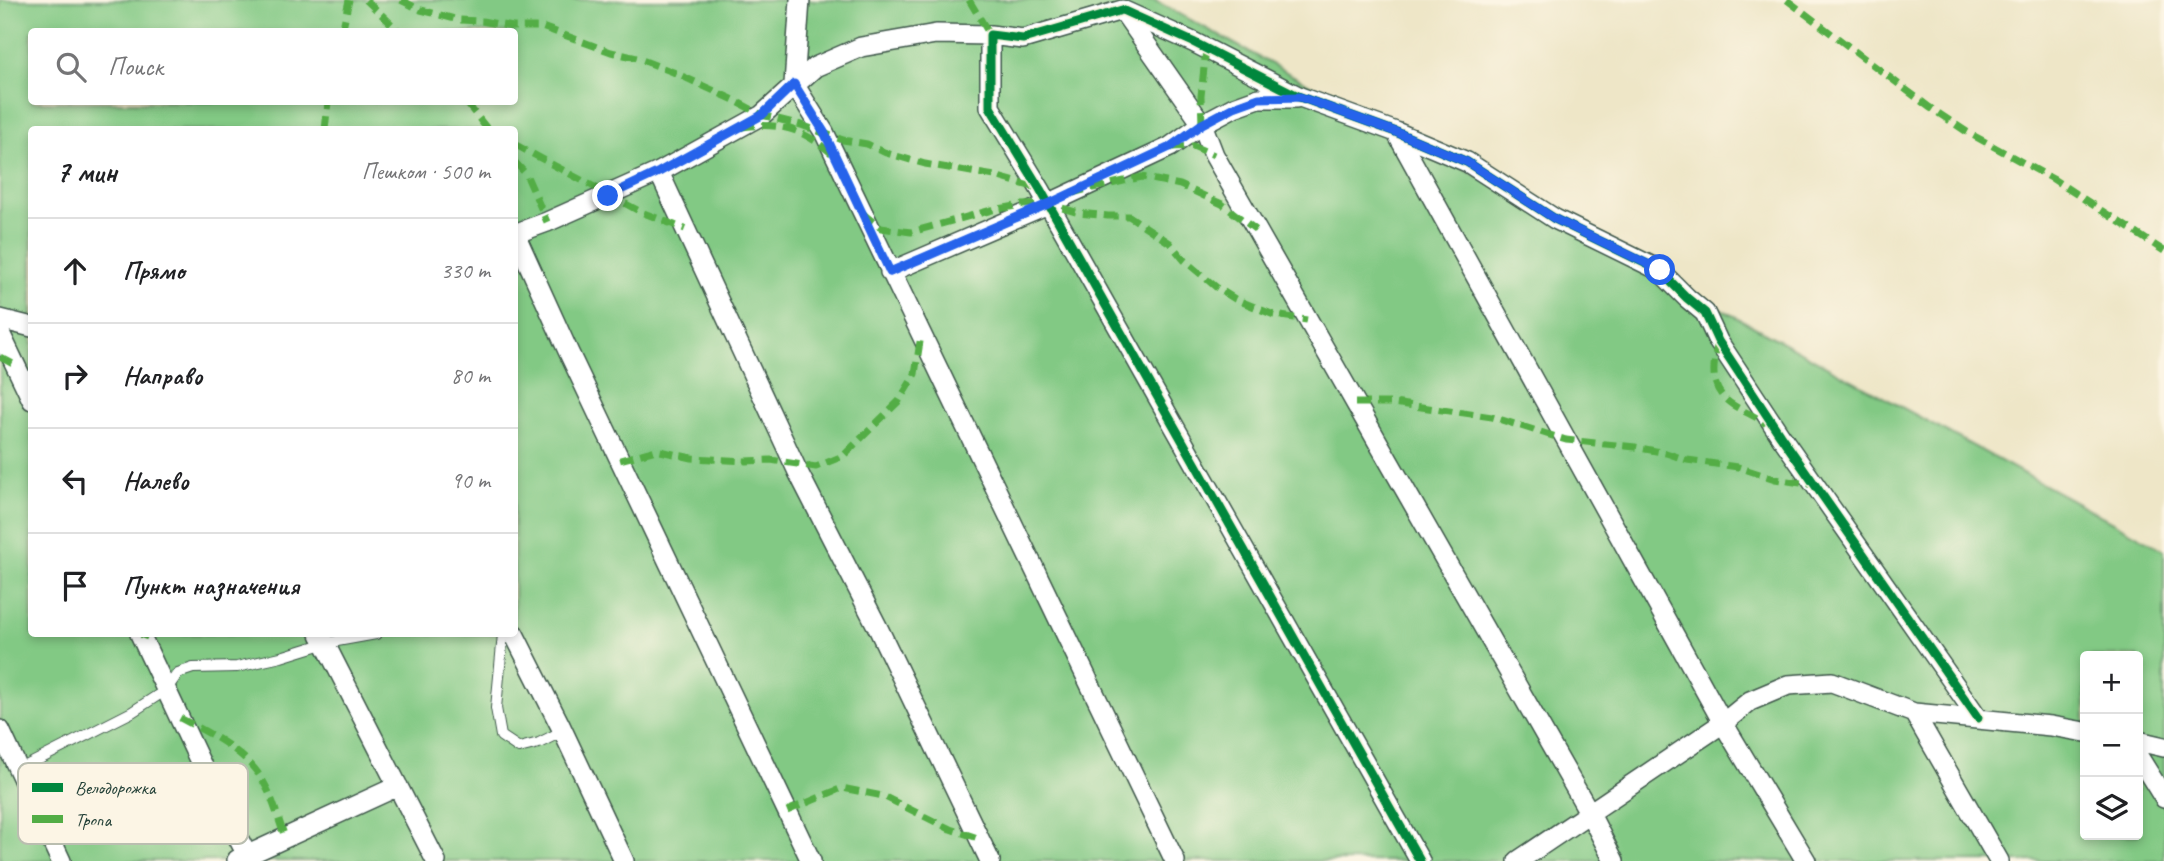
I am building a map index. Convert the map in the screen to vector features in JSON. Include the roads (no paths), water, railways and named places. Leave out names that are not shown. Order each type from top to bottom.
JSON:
[{"type":"street","points":[[800,0],[794,84],[824,132],[1175,861]]},
{"type":"street","points":[[1122,10],[1202,124],[1220,166],[1589,812],[1614,861]]},
{"type":"street","points":[[518,233],[659,172],[762,115],[815,67],[861,47],[936,34],[1023,39],[1122,10],[1193,42],[1300,97],[1396,132],[1467,162],[1555,219],[1660,270],[1705,313],[1718,341],[1773,425],[1978,718]]},
{"type":"street","points":[[990,35],[990,107],[1048,204],[1420,861]]},
{"type":"street","points":[[890,272],[1048,204],[1170,147],[1202,124],[1234,107],[1259,98],[1300,97]]},
{"type":"street","points":[[1396,132],[1723,723],[1806,861]]},
{"type":"street","points":[[659,172],[798,472],[879,630],[990,861]]},
{"type":"street","points":[[518,241],[811,861]]},
{"type":"street","points":[[0,319],[28,326]]},
{"type":"street","points":[[0,333],[28,392]]},
{"type":"street","points":[[141,637],[201,763]]},
{"type":"street","points":[[516,637],[624,861]]},
{"type":"street","points":[[323,638],[436,861]]},
{"type":"street","points":[[1518,861],[1723,723],[1750,701],[1788,685],[1832,682],[1914,713],[2080,731]]},
{"type":"street","points":[[1914,713],[1999,861]]},
{"type":"street","points":[[0,730],[18,770]]},
{"type":"street","points":[[2143,742],[2164,747]]},
{"type":"street","points":[[2143,764],[2164,798]]},
{"type":"street","points":[[244,859],[398,786]]},
{"type":"street","points":[[53,844],[61,861]]},
{"type":"lane","points":[[503,637],[496,708],[501,736],[519,747],[539,743],[563,731]]},
{"type":"lane","points":[[32,763],[132,712],[166,690],[178,673],[192,668],[237,667],[323,638]]}]
